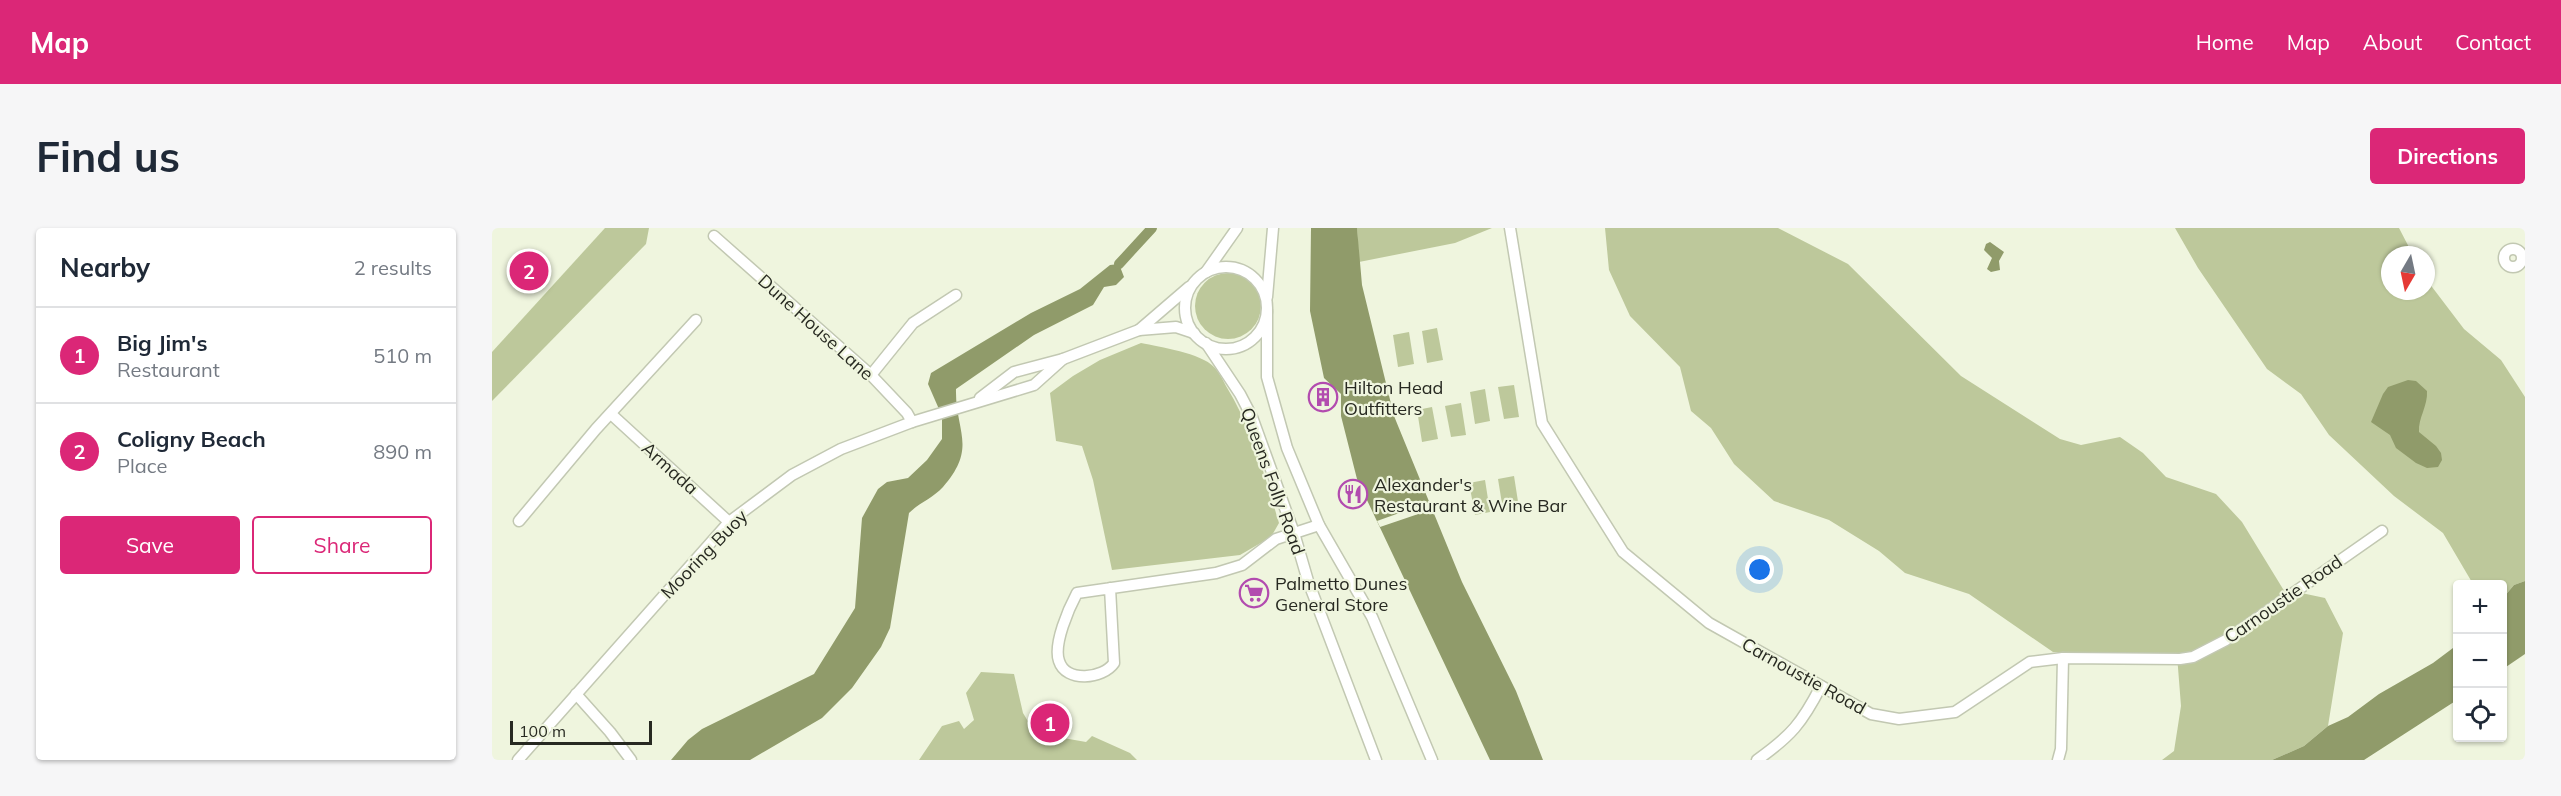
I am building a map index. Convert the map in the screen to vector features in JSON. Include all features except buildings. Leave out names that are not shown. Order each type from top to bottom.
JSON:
[{"type":"street","points":[[1205,272],[1225,267],[1245,272],[1260,285],[1267,307],[1258,333],[1245,344],[1222,348],[1206,343],[1194,333],[1185,310],[1186,300],[1194,281],[1205,272],[1237,228]]},
{"type":"street","name":"Queens Folly Road","points":[[1273,228],[1267,307],[1266,365],[1271,400],[1287,448],[1319,525],[1372,616],[1432,760]]},
{"type":"street","name":"Carnoustie Road","points":[[1510,228],[1542,423],[1623,552],[1709,623],[1871,714],[1899,719],[1955,712],[2030,662],[2063,658],[2180,659],[2193,657],[2226,640],[2382,531]]},
{"type":"street","name":"Dune House Lane","points":[[714,236],[871,375],[907,413],[912,422]]},
{"type":"street","name":"Mooring Buoy","points":[[1139,330],[1194,281]]},
{"type":"street","points":[[871,375],[913,323],[956,295]]},
{"type":"street","points":[[519,521],[696,320]]},
{"type":"street","name":"Mooring Buoy","points":[[972,403],[984,397],[1014,372],[1063,359],[1139,330],[1176,327],[1194,333]]},
{"type":"street","name":"Queens Folly Road","points":[[1206,343],[1246,404],[1294,533],[1308,581],[1376,760]]},
{"type":"street","name":"Mooring Buoy","points":[[518,760],[729,522],[792,476],[841,449],[912,422],[972,403],[1011,394],[1034,385],[1063,359]]},
{"type":"street","name":"Armada","points":[[611,414],[729,522]]},
{"type":"street","points":[[1110,588],[1114,663],[1109,670],[1098,675],[1071,674],[1063,669],[1058,659],[1066,613],[1077,593],[1224,570],[1242,565],[1265,546],[1319,525]]},
{"type":"street","points":[[2058,760],[2061,749],[2063,658]]},
{"type":"street","points":[[1757,760],[1785,741],[1807,713],[1821,686]]},
{"type":"street","points":[[576,694],[631,760]]},
{"type":"shaded area","points":[[605,228],[649,228],[646,244],[492,401],[492,352]]},
{"type":"shaded area","points":[[1311,228],[1357,228],[1362,285],[1394,416],[1462,582],[1516,691],[1543,760],[1490,760],[1357,479],[1341,416],[1341,394],[1324,378],[1310,311]]},
{"type":"shaded area","points":[[1357,228],[1492,228],[1455,243],[1359,262]]},
{"type":"shaded area","points":[[1605,228],[1778,228],[1848,264],[1961,376],[2060,439],[2081,445],[2120,437],[2143,453],[2166,477],[2216,494],[2242,522],[2283,589],[2325,598],[2343,633],[2328,726],[2304,746],[2272,760],[2162,760],[2174,751],[2181,706],[2177,655],[2053,652],[1969,594],[1905,573],[1879,551],[1829,520],[1774,501],[1734,464],[1711,428],[1691,411],[1680,367],[1630,316],[1609,270]]},
{"type":"shaded area","points":[[2175,228],[2399,228],[2408,246],[2381,246],[2381,300],[2435,300],[2435,291],[2464,329],[2501,360],[2525,397],[2525,581],[2514,585],[2507,593],[2507,580],[2471,580],[2443,533],[2394,496],[2329,435],[2301,394],[2267,369],[2198,268]]},
{"type":"shaded area","points":[[1990,242],[2004,252],[1999,261],[2000,270],[1991,272],[1987,269],[1992,258],[1984,250],[1986,244]]},
{"type":"shaded area","points":[[1119,264],[1124,277],[1116,285],[1104,287],[1093,305],[1034,335],[956,389],[962,439],[960,461],[943,487],[909,513],[890,628],[881,647],[852,688],[822,718],[750,760],[671,760],[688,740],[702,729],[814,674],[855,608],[862,518],[878,489],[887,482],[908,478],[927,460],[942,439],[942,416],[928,384],[931,373],[1031,313],[1080,289],[1110,265]]},
{"type":"shaded area","points":[[1221,273],[1235,273],[1247,278],[1256,287],[1261,306],[1259,319],[1252,330],[1235,339],[1221,339],[1209,334],[1200,325],[1195,313],[1195,299],[1200,287],[1209,278]]},
{"type":"shaded area","points":[[1437,328],[1443,360],[1427,363],[1422,331]]},
{"type":"shaded area","points":[[1409,332],[1414,364],[1398,367],[1393,335]]},
{"type":"shaded area","points":[[1141,343],[1180,351],[1208,362],[1219,374],[1243,419],[1257,453],[1279,523],[1271,537],[1240,555],[1112,570],[1093,480],[1082,446],[1056,441],[1050,393],[1100,360]]},
{"type":"shaded area","points":[[2408,380],[2416,381],[2427,391],[2419,432],[2441,453],[2442,460],[2438,467],[2427,468],[2416,463],[2396,448],[2390,435],[2371,422],[2388,387]]},
{"type":"shaded area","points":[[1514,385],[1519,417],[1504,419],[1498,387]]},
{"type":"shaded area","points":[[1485,389],[1490,421],[1475,424],[1470,392]]},
{"type":"shaded area","points":[[1461,403],[1466,435],[1451,437],[1445,406]]},
{"type":"shaded area","points":[[1432,407],[1438,439],[1422,442],[1417,410]]},
{"type":"shaded area","points":[[1514,476],[1519,508],[1503,510],[1498,479]]},
{"type":"shaded area","points":[[1485,480],[1490,512],[1475,515],[1469,483]]},
{"type":"shaded area","points":[[2525,581],[2525,654],[2507,666],[2507,593],[2514,585]]},
{"type":"shaded area","points":[[2453,648],[2453,703],[2364,760],[2272,760],[2304,746],[2328,726],[2348,717],[2379,694],[2433,663]]},
{"type":"shaded area","points":[[981,672],[1014,674],[1023,713],[1035,733],[1086,742],[1092,736],[1130,753],[1137,760],[919,760],[942,726],[959,721],[964,729],[974,720],[966,693]]},
{"type":"pier","points":[[1430,502],[1433,509],[1380,527],[1377,521]]},
{"type":"waterway","points":[[1119,264],[1152,228]]},
{"type":"place","name":"Coligny Beach","points":[[529,271]]},
{"type":"place","name":"Hilton Head Outfitters","points":[[1323,397]]},
{"type":"place","name":"Alexander's Restaurant & Wine Bar","points":[[1353,494]]},
{"type":"place","name":"Palmetto Dunes General Store","points":[[1254,593]]},
{"type":"place","name":"Big Jim's","points":[[1050,723]]}]
